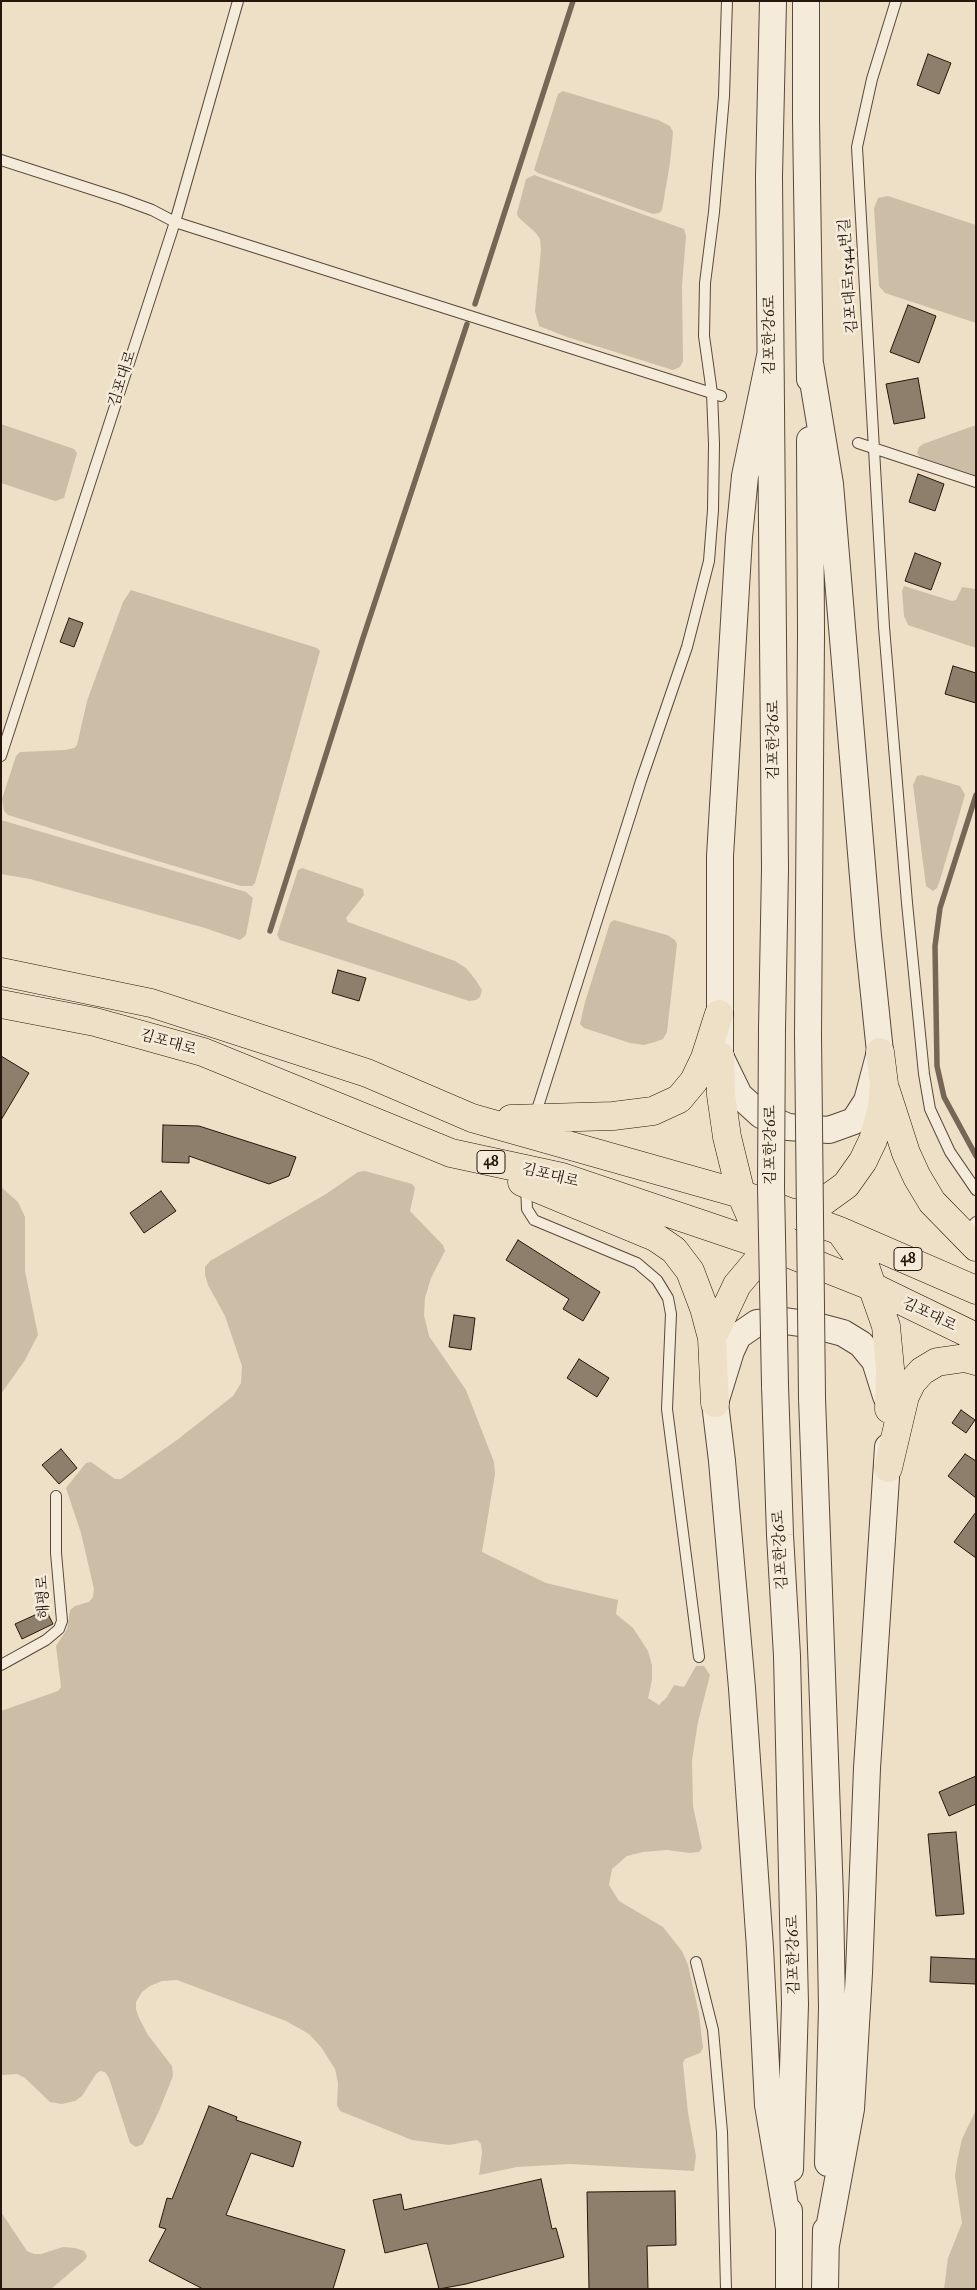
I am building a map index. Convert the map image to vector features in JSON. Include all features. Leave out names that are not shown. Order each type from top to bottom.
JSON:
[{"type":"main road","name":"48","points":[[1,972],[151,1003],[367,1073],[472,1118],[741,1194],[840,1230],[976,1290]]},
{"type":"main road","name":"김포대로","points":[[1,1004],[95,1022],[203,1052],[451,1153],[562,1177],[773,1248],[873,1287],[976,1337]]},
{"type":"main road","points":[[472,1118],[534,1119],[613,1116],[652,1111],[678,1099],[694,1081],[705,1058],[719,1014]]},
{"type":"main road","points":[[880,1052],[884,1084],[906,1153],[917,1177],[932,1202],[971,1234]]},
{"type":"main road","points":[[720,1056],[721,1095],[727,1137],[741,1194],[754,1224],[773,1248]]},
{"type":"main road","points":[[720,1231],[794,1214],[817,1206],[846,1185],[858,1169],[873,1140],[882,1108],[884,1084]]},
{"type":"main road","points":[[451,1153],[655,1237],[674,1250],[696,1283],[712,1338],[715,1403]]},
{"type":"main road","points":[[712,1338],[737,1285],[758,1260],[773,1248],[792,1238],[840,1230],[865,1266],[886,1326],[890,1368],[890,1409]]},
{"type":"main road","points":[[888,1468],[905,1396],[912,1382],[922,1371],[937,1362],[965,1358],[976,1361]]},
{"type":"street","name":"김포한강6로","points":[[773,1],[769,176],[775,860],[771,1187],[780,1535],[787,1656],[795,2004],[789,2289]]},
{"type":"street","points":[[806,1],[810,363],[811,634],[808,1035],[812,1398],[832,2007],[825,2289]]},
{"type":"street","points":[[770,356],[745,476],[739,537],[720,856],[720,1056],[739,1095],[761,1115],[788,1127],[829,1130],[854,1121],[868,1101],[880,1052],[840,618],[830,484],[810,363]]},
{"type":"street","points":[[789,2229],[768,2105],[760,1948],[743,1706],[722,1461],[715,1403],[731,1351],[738,1336],[756,1323],[785,1321],[813,1325],[843,1333],[862,1344],[875,1361],[890,1409],[888,1468],[870,1711],[859,1973],[851,2109],[826,2245]]},
{"type":"lane","name":"김포대로","points":[[1,756],[175,222],[238,1]]},
{"type":"lane","points":[[534,1119],[641,781],[687,647],[704,586],[713,502],[716,394],[704,336],[704,284],[714,212],[724,96],[727,1]]},
{"type":"lane","name":"김포대로1544번길","points":[[896,1],[874,70],[857,147],[890,698],[907,903],[924,1074],[930,1109],[950,1152],[976,1190]]},
{"type":"lane","points":[[1,160],[122,199],[152,210],[175,222],[716,394]]},
{"type":"lane","points":[[858,443],[976,482]]},
{"type":"lane","points":[[526,1184],[527,1209],[534,1220],[637,1263],[657,1280],[668,1298],[671,1314],[667,1410],[699,1658]]},
{"type":"lane","name":"해평로","points":[[1,1665],[46,1640],[59,1629],[62,1621],[56,1553],[56,1496]]},
{"type":"lane","points":[[696,1962],[713,2030],[722,2132],[726,2289]]},
{"type":"shaded area","points":[[563,91],[658,120],[670,126],[673,132],[670,163],[662,210],[659,213],[653,214],[534,170],[558,94]]},
{"type":"shaded area","points":[[534,175],[684,229],[686,236],[682,286],[683,361],[680,367],[673,370],[567,337],[539,326],[535,311],[541,250],[540,239],[518,217],[517,213],[526,179]]},
{"type":"shaded area","points":[[888,196],[976,225],[976,323],[885,293],[879,286],[874,208],[878,198]]},
{"type":"shaded area","points":[[1,424],[74,449],[77,453],[64,498],[55,501],[1,483]]},
{"type":"shaded area","points":[[976,425],[976,476],[920,457],[917,453],[919,447],[923,444]]},
{"type":"shaded area","points":[[904,586],[952,601],[956,600],[962,587],[976,589],[976,648],[908,625],[904,616],[902,591]]},
{"type":"shaded area","points":[[131,590],[317,648],[320,651],[255,883],[252,886],[241,886],[134,854],[8,815],[4,811],[2,799],[16,756],[20,752],[65,750],[74,748],[77,745],[87,701],[123,602]]},
{"type":"shaded area","points":[[922,775],[960,786],[965,795],[940,880],[937,888],[933,891],[926,886],[913,785],[917,776]]},
{"type":"shaded area","points":[[1,820],[246,892],[253,898],[246,935],[240,940],[205,928],[30,879],[1,874]]},
{"type":"shaded area","points":[[302,868],[363,889],[364,895],[346,918],[348,922],[455,961],[466,968],[475,979],[482,990],[480,997],[469,1001],[280,940],[277,935],[298,870]]},
{"type":"shaded area","points":[[614,920],[667,935],[675,940],[677,944],[667,1032],[663,1039],[655,1042],[644,1045],[630,1043],[584,1028],[580,1024],[610,923]]},
{"type":"shaded area","points":[[365,1171],[412,1184],[415,1188],[410,1211],[443,1245],[445,1251],[431,1278],[425,1298],[424,1315],[429,1336],[466,1390],[494,1462],[495,1474],[482,1552],[546,1583],[618,1600],[616,1614],[633,1628],[648,1651],[652,1665],[652,1680],[648,1698],[659,1705],[667,1697],[674,1685],[684,1687],[696,1666],[704,1666],[710,1675],[698,1722],[692,1760],[693,1806],[702,1848],[699,1852],[690,1853],[667,1850],[643,1852],[627,1856],[612,1869],[609,1885],[619,1901],[663,1927],[682,1951],[688,1965],[699,2014],[703,2048],[700,2053],[685,2059],[683,2063],[688,2113],[696,2156],[694,2171],[570,2164],[517,2167],[479,2175],[482,2153],[481,2144],[477,2140],[449,2145],[412,2140],[340,2111],[337,2105],[338,2083],[335,2069],[321,2047],[309,2034],[286,2021],[177,1980],[162,1981],[150,1986],[142,1992],[136,2002],[139,2018],[148,2035],[172,2066],[173,2076],[143,2144],[136,2147],[130,2143],[109,2078],[105,2072],[100,2071],[96,2074],[82,2096],[75,2101],[62,2104],[50,2102],[25,2078],[17,2074],[1,2075],[1,1711],[58,1691],[61,1687],[56,1646],[67,1629],[70,1610],[75,1606],[89,1602],[93,1597],[94,1589],[81,1533],[66,1488],[86,1463],[91,1462],[115,1479],[121,1479],[177,1440],[233,1396],[241,1383],[242,1366],[225,1316],[208,1285],[205,1267],[210,1261],[326,1194],[358,1172]]},
{"type":"shaded area","points":[[1,1187],[18,1202],[25,1217],[25,1271],[38,1335],[25,1360],[1,1394]]},
{"type":"shaded area","points":[[976,2110],[976,2289],[944,2289],[948,2258],[962,2223],[955,2176],[957,2161],[962,2139]]},
{"type":"shaded area","points":[[1,2212],[27,2251],[41,2254],[63,2247],[75,2248],[84,2251],[87,2256],[85,2260],[51,2289],[1,2289]]},
{"type":"building","points":[[928,54],[951,63],[939,94],[917,85]]},
{"type":"building","points":[[908,305],[936,316],[919,363],[890,352]]},
{"type":"building","points":[[918,378],[925,418],[894,424],[886,384]]},
{"type":"building","points":[[918,474],[944,484],[935,511],[909,502]]},
{"type":"building","points":[[915,553],[941,563],[931,590],[905,581]]},
{"type":"building","points":[[69,618],[83,623],[74,647],[60,642]]},
{"type":"building","points":[[953,666],[976,673],[976,703],[945,694]]},
{"type":"building","points":[[338,970],[366,978],[359,1001],[332,993]]},
{"type":"building","points":[[1,1056],[29,1073],[1,1120]]},
{"type":"building","points":[[163,1125],[199,1126],[296,1157],[289,1176],[269,1184],[189,1156],[189,1163],[162,1162]]},
{"type":"building","points":[[161,1191],[176,1211],[144,1233],[130,1213]]},
{"type":"building","points":[[518,1240],[600,1292],[583,1321],[563,1309],[569,1299],[506,1260]]},
{"type":"building","points":[[454,1315],[475,1318],[471,1350],[449,1347]]},
{"type":"building","points":[[579,1359],[609,1378],[597,1397],[567,1378]]},
{"type":"building","points":[[961,1410],[975,1420],[966,1433],[952,1423]]},
{"type":"building","points":[[61,1449],[77,1468],[59,1484],[42,1465]]},
{"type":"building","points":[[965,1454],[976,1461],[976,1498],[948,1476]]},
{"type":"building","points":[[976,1512],[976,1558],[954,1542]]},
{"type":"building","points":[[46,1610],[53,1624],[22,1639],[15,1624]]},
{"type":"building","points":[[976,1776],[976,1804],[949,1816],[939,1792]]},
{"type":"building","points":[[956,1832],[964,1914],[936,1916],[928,1834]]},
{"type":"building","points":[[931,1957],[976,1959],[976,1984],[930,1982]]},
{"type":"building","points":[[209,2106],[237,2117],[236,2120],[301,2142],[293,2167],[251,2153],[226,2215],[345,2250],[333,2289],[203,2289],[149,2261],[166,2229],[159,2227],[167,2198],[172,2199]]},
{"type":"building","points":[[541,2179],[552,2229],[556,2228],[564,2257],[466,2284],[439,2289],[427,2243],[385,2253],[373,2200],[401,2194],[404,2210]]},
{"type":"building","points":[[675,2191],[676,2245],[647,2246],[648,2289],[589,2289],[587,2192]]},
{"type":"waterway","points":[[475,304],[573,1]]},
{"type":"waterway","points":[[270,931],[362,641],[467,324]]},
{"type":"waterway","points":[[976,795],[940,908],[935,946],[937,1066],[944,1097],[976,1156]]}]
